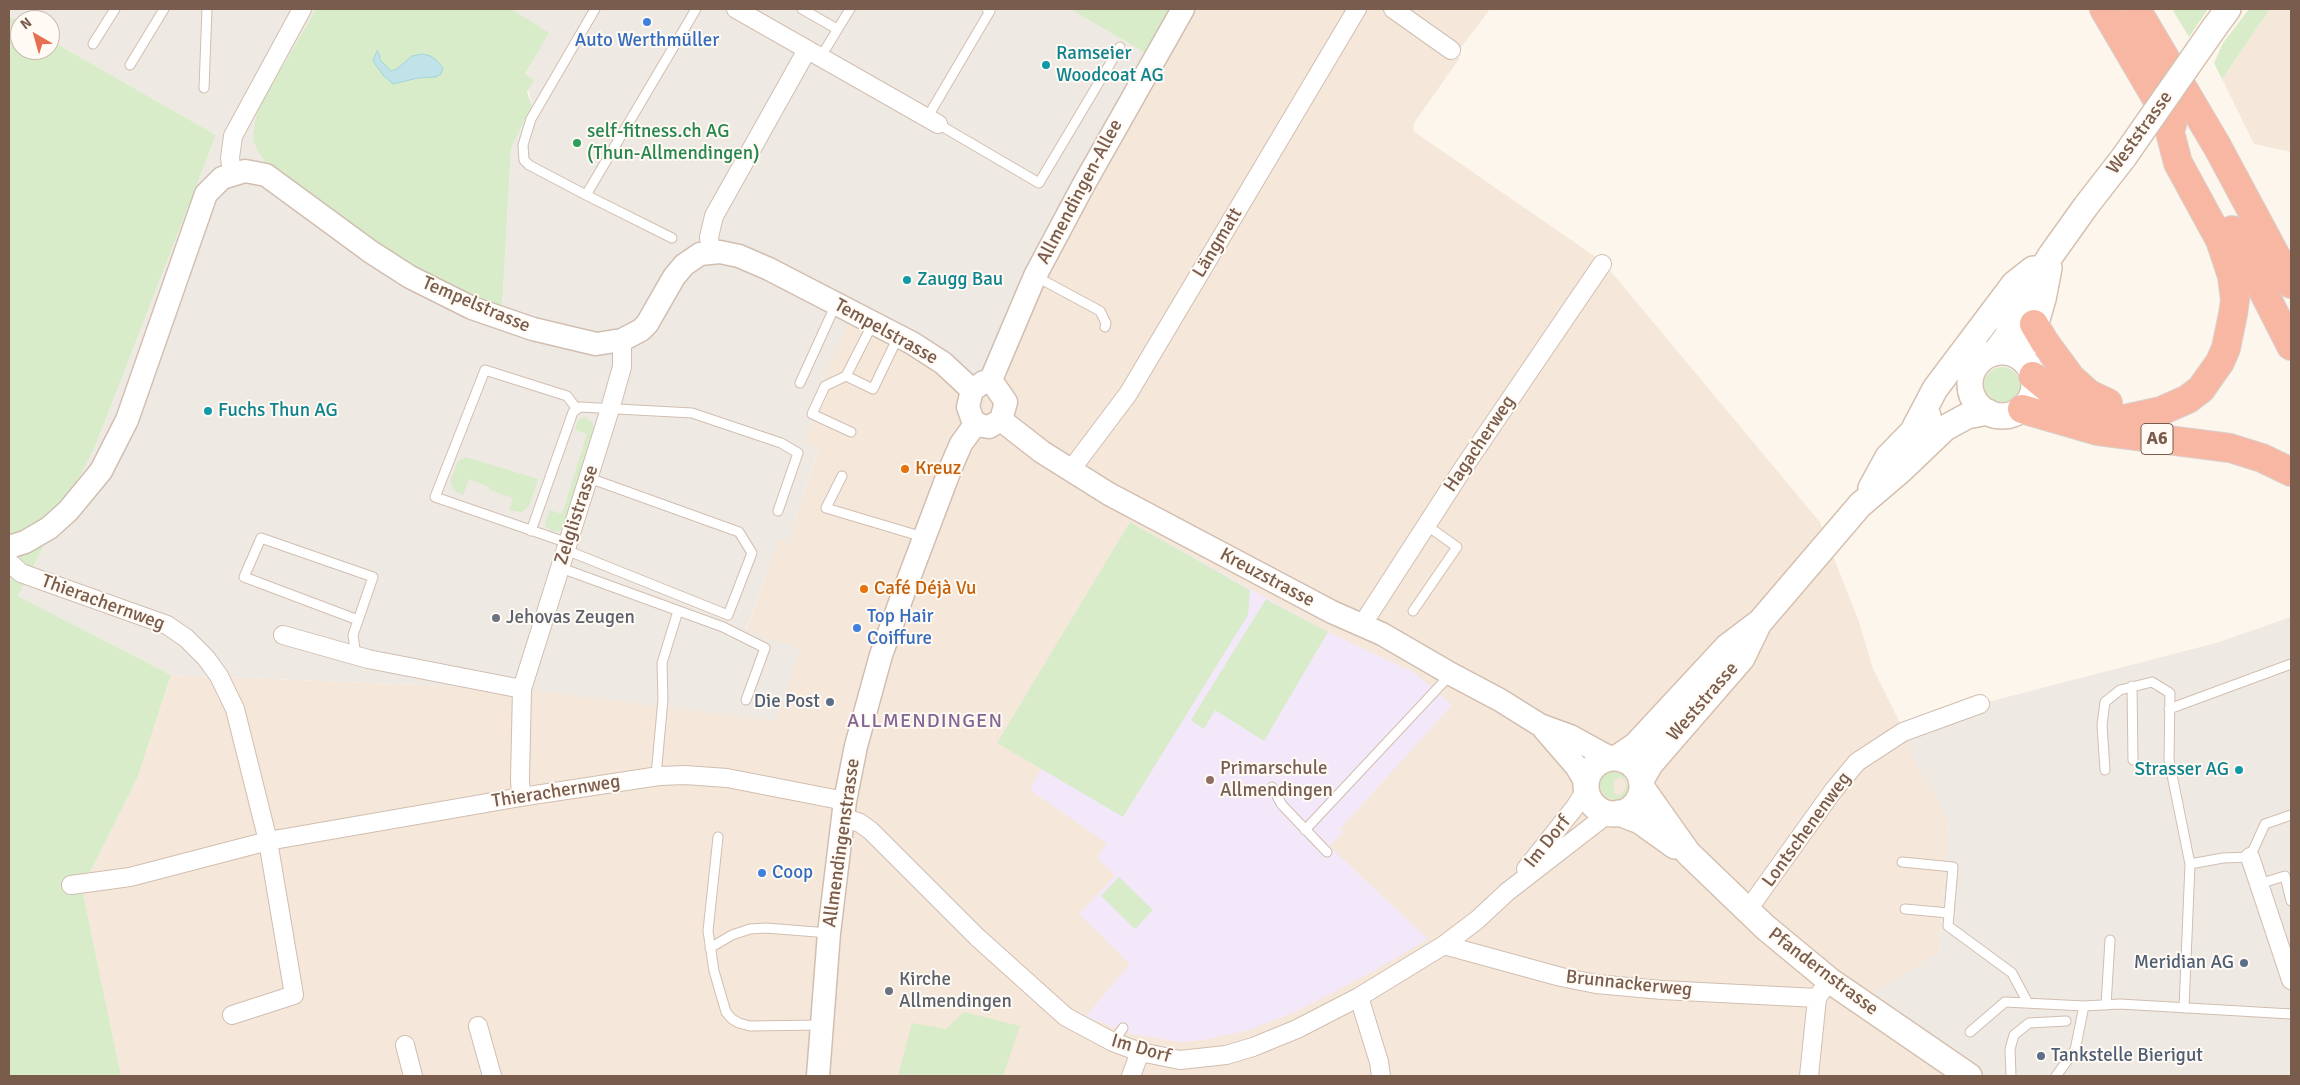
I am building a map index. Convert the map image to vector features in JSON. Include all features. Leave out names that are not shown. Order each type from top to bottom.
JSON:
[{"type":"highway","points":[[2104,9],[2217,202],[2291,346]]},
{"type":"highway","points":[[2136,9],[2189,97],[2291,284]]},
{"type":"highway","points":[[2151,9],[2189,97]]},
{"type":"highway","points":[[2030,371],[2049,389],[2074,404],[2106,416],[2125,419],[2161,411],[2188,399],[2201,389],[2211,376],[2226,348],[2235,300],[2227,258],[2178,163],[2165,114]]},
{"type":"highway","points":[[2034,324],[2071,378],[2089,394],[2112,404],[2161,411]]},
{"type":"highway","name":"A6","points":[[2022,409],[2098,431],[2230,448],[2262,458],[2291,472]]},
{"type":"main road","name":"Weststrasse","points":[[1860,505],[1888,458],[1916,427],[1971,376],[1980,361],[1994,353],[2006,338],[2027,293],[2051,255],[2124,157],[2221,18]]},
{"type":"main road","name":"Weststrasse","points":[[1613,758],[1636,744],[1727,647],[1760,622],[1860,505],[1901,470],[1945,428],[1966,416],[1988,412],[2005,416],[2022,409],[2033,393],[2029,347],[2034,324],[2044,299],[2051,255]]},
{"type":"main road","name":"Weststrasse","points":[[1916,427],[1935,389],[2014,284],[2051,255]]},
{"type":"main road","points":[[1994,353],[2014,354],[2030,371]]},
{"type":"main road","points":[[1971,376],[1973,394],[1981,408],[1988,412]]},
{"type":"main road","name":"Weststrasse","points":[[1641,784],[1651,763],[1742,658],[1760,622]]},
{"type":"main road","points":[[1613,758],[1630,763],[1635,768],[1641,784],[1635,804],[1614,813],[1594,805],[1586,786],[1588,776],[1596,764],[1613,758]]},
{"type":"main road","name":"Pfandernstrasse","points":[[1641,784],[1688,854],[1748,911],[1823,989],[1969,1076]]},
{"type":"main road","name":"Pfandernstrasse","points":[[1614,813],[1640,821],[1660,838],[1688,854]]},
{"type":"street","points":[[736,9],[932,121]]},
{"type":"street","name":"Allmendingen-Allee","points":[[981,386],[1035,276],[1183,9]]},
{"type":"street","name":"Längmatt","points":[[1070,471],[1128,394],[1357,9]]},
{"type":"street","points":[[1393,9],[1452,50]]},
{"type":"street","points":[[9,547],[25,542],[49,528],[68,511],[101,471],[127,420],[201,206],[213,186],[222,178],[232,173],[230,147],[233,136],[298,10]]},
{"type":"street","points":[[711,252],[709,237],[714,216],[813,54]]},
{"type":"street","name":"Tempelstrasse","points":[[232,173],[244,171],[266,175],[390,265],[430,288],[472,308],[518,325],[581,342],[603,344],[622,340],[640,330],[647,324],[674,277],[684,264],[700,254],[720,252],[739,256],[769,269],[873,322],[981,386],[1000,390],[1006,402],[1002,420]]},
{"type":"street","name":"Hagacherweg","points":[[1362,625],[1426,525],[1602,264]]},
{"type":"street","name":"Zelglistrasse","points":[[521,797],[522,689],[610,409],[622,367],[624,352],[622,340]]},
{"type":"street","points":[[981,386],[968,407],[972,418],[983,426],[989,427],[1002,420]]},
{"type":"street","name":"Kreuzstrasse","points":[[1002,420],[1018,435],[1070,471],[1152,517],[1332,612],[1382,634],[1500,700],[1540,725],[1570,736],[1613,758]]},
{"type":"street","name":"Allmendingenstrasse","points":[[818,1076],[829,932],[844,809],[856,746],[874,678],[924,538],[961,444],[976,422]]},
{"type":"street","name":"Thierachernweg","points":[[9,562],[21,573],[167,625],[186,638],[206,658],[219,676],[235,708],[268,841],[294,995],[232,1015]]},
{"type":"street","points":[[283,635],[356,656],[412,669],[522,689]]},
{"type":"street","name":"Lontschenenweg","points":[[1748,911],[1833,791],[1857,762],[1903,732],[1980,704]]},
{"type":"street","name":"Kreuzstrasse","points":[[1540,725],[1576,766],[1586,786]]},
{"type":"street","name":"Thierachernweg","points":[[268,841],[521,797],[656,776],[685,775],[728,778],[844,809]]},
{"type":"street","name":"Im Dorf","points":[[1507,892],[1575,807],[1586,786]]},
{"type":"street","name":"Im Dorf","points":[[844,809],[871,831],[977,937],[1049,1003],[1066,1016],[1118,1035],[1140,1052],[1180,1060],[1226,1056],[1297,1029],[1359,997],[1444,945],[1477,920],[1507,892],[1614,813]]},
{"type":"street","points":[[70,884],[130,877],[268,841]]},
{"type":"street","points":[[2250,857],[2290,975]]},
{"type":"street","name":"Brunnackerweg","points":[[1444,945],[1561,977],[1596,984],[1662,990],[1823,989]]},
{"type":"street","points":[[1809,1076],[1823,989]]},
{"type":"street","points":[[1359,997],[1379,1062],[1380,1076]]},
{"type":"street","points":[[478,1026],[492,1076]]},
{"type":"street","points":[[405,1045],[413,1076]]},
{"type":"street","points":[[1131,1076],[1140,1052]]},
{"type":"lane","points":[[93,44],[115,9]]},
{"type":"lane","points":[[130,65],[164,9]]},
{"type":"lane","points":[[204,88],[207,9]]},
{"type":"lane","points":[[595,9],[531,119],[523,145],[524,160],[529,165],[672,238]]},
{"type":"lane","points":[[586,195],[696,9]]},
{"type":"lane","points":[[802,9],[837,29]]},
{"type":"lane","points":[[813,54],[837,29],[850,9]]},
{"type":"lane","points":[[987,9],[990,11],[932,121],[1038,183],[1120,47]]},
{"type":"lane","points":[[1035,276],[1100,311],[1106,323],[1104,327]]},
{"type":"lane","points":[[800,383],[836,304]]},
{"type":"lane","points":[[851,432],[812,414],[825,386],[846,376],[873,322]]},
{"type":"lane","points":[[846,376],[873,389],[899,336]]},
{"type":"lane","points":[[577,409],[567,396],[485,370],[435,497],[531,531],[728,615],[752,553],[739,532],[589,478]]},
{"type":"lane","points":[[531,531],[573,412],[580,408],[692,413],[782,443],[798,453],[778,511]]},
{"type":"lane","points":[[842,476],[826,508],[924,538]]},
{"type":"lane","points":[[1413,611],[1457,547],[1426,525]]},
{"type":"lane","points":[[356,656],[353,635],[374,577],[261,538],[244,577],[358,620]]},
{"type":"lane","points":[[560,568],[723,627],[765,648],[746,700]]},
{"type":"lane","points":[[656,776],[663,699],[662,663],[678,611]]},
{"type":"lane","points":[[2169,709],[2291,664]]},
{"type":"lane","points":[[1306,830],[1451,674]]},
{"type":"lane","points":[[2105,770],[2102,726],[2104,702],[2120,690],[2152,682],[2170,693],[2169,760],[2190,864],[2184,1008]]},
{"type":"lane","points":[[2132,686],[2133,760]]},
{"type":"lane","points":[[1272,787],[1282,805],[1327,852]]},
{"type":"lane","points":[[2190,864],[2223,858],[2250,857],[2265,824],[2291,815]]},
{"type":"lane","points":[[718,836],[708,931],[714,971],[726,1012],[732,1019],[750,1026],[821,1025]]},
{"type":"lane","points":[[1902,862],[1953,867],[1948,926],[2012,973],[2028,1003]]},
{"type":"lane","points":[[2259,884],[2285,876],[2291,901]]},
{"type":"lane","points":[[1905,909],[1949,913]]},
{"type":"lane","points":[[710,948],[732,935],[750,929],[766,928],[829,932]]},
{"type":"lane","points":[[2106,1005],[2110,940]]},
{"type":"lane","points":[[1970,1032],[2005,1002],[2184,1008],[2291,1014]]},
{"type":"lane","points":[[2056,1076],[2075,1050],[2084,1006]]},
{"type":"lane","points":[[2011,1076],[2010,1049],[2014,1035],[2030,1023],[2066,1021]]},
{"type":"shaded area","points":[[9,9],[316,9],[260,105],[502,310],[511,148],[532,106],[525,75],[548,33],[512,9],[1070,9],[1154,58],[984,382],[854,313],[806,415],[815,419],[804,441],[819,448],[788,543],[779,540],[746,630],[800,649],[776,721],[522,689],[171,675],[18,596],[95,447],[216,135],[60,46],[60,10],[10,10],[9,16]]},
{"type":"shaded area","points":[[1183,9],[1490,9],[1457,53],[1459,59],[1414,123],[1413,129],[1416,133],[1603,262],[1820,522],[1859,622],[1873,669],[1899,721],[1915,761],[1949,821],[1939,953],[1859,1001],[1969,1076],[121,1076],[82,888],[137,779],[171,675],[522,689],[746,631],[779,540],[788,543],[819,449],[804,442],[806,415],[854,313]]},
{"type":"shaded area","points":[[2270,9],[2291,9],[2291,152],[2254,144],[2222,79]]},
{"type":"shaded area","name":"Primarschule Allmendingen","points":[[1130,522],[1328,632],[1415,673],[1452,705],[1340,829],[1343,832],[1329,846],[1428,939],[1370,973],[1293,1013],[1249,1030],[1203,1040],[1180,1042],[1128,1033],[1086,1016],[1130,964],[1079,914],[1115,876],[1097,858],[1107,843],[1030,790],[1041,769],[997,743]]},
{"type":"shaded area","points":[[2291,617],[2291,1076],[1969,1076],[1859,1001],[1939,953],[1949,821],[1915,761],[1903,732],[1980,704],[2216,643]]},
{"type":"green space","points":[[316,9],[512,9],[549,33],[525,74],[534,80],[527,92],[532,106],[511,148],[502,310],[414,269],[269,167],[259,153],[253,140],[255,122],[260,105]]},
{"type":"green space","points":[[1070,9],[1183,9],[1154,58]]},
{"type":"green space","points":[[2172,9],[2208,9],[2189,37]]},
{"type":"green space","points":[[2249,9],[2270,9],[2222,79],[2214,63],[2223,43]]},
{"type":"green space","points":[[9,16],[10,60],[60,60],[60,46],[216,135],[95,447],[18,596],[171,675],[137,779],[82,888],[121,1076],[9,1076]]},
{"type":"green space","points":[[2002,367],[2009,368],[2015,372],[2019,378],[2019,392],[2015,398],[2009,402],[2002,403],[1995,402],[1989,398],[1985,392],[1984,385],[1985,378],[1989,372],[1995,368]]},
{"type":"green space","points":[[585,417],[593,423],[594,431],[564,527],[559,531],[552,531],[546,527],[545,523],[550,510],[562,514],[587,434],[575,430],[578,420]]},
{"type":"green space","points":[[466,457],[538,479],[529,506],[522,512],[509,510],[513,498],[489,490],[489,487],[469,479],[463,495],[456,492],[450,482],[458,461]]},
{"type":"green space","points":[[1130,522],[1250,590],[1248,615],[1123,817],[997,743]]},
{"type":"green space","points":[[1266,599],[1328,632],[1264,741],[1215,710],[1204,729],[1191,720]]},
{"type":"green space","points":[[1614,771],[1623,774],[1628,788],[1624,797],[1615,800],[1606,798],[1599,787],[1599,782],[1604,775]],"holes":[[[1621,777],[1626,784],[1622,794],[1614,793],[1614,780]]]},
{"type":"green space","points":[[1119,877],[1153,910],[1135,929],[1101,896]]},
{"type":"green space","points":[[964,1012],[1020,1026],[1003,1076],[898,1076],[912,1023],[946,1029]]},
{"type":"water","points":[[377,51],[380,60],[391,71],[397,69],[412,56],[422,54],[431,56],[443,68],[441,74],[436,77],[418,78],[393,84],[383,75],[373,61]]},
{"type":"place","name":"Auto Werthmüller","points":[[647,22]]},
{"type":"place","name":"Ramseier Woodcoat AG","points":[[1046,65]]},
{"type":"place","name":"self-fitness.ch AG (Thun-Allmendingen)","points":[[577,143]]},
{"type":"place","name":"Zaugg Bau","points":[[907,280]]},
{"type":"place","name":"Fuchs Thun AG","points":[[208,411]]},
{"type":"place","name":"Kreuz","points":[[905,469]]},
{"type":"place","name":"Café Déjà Vu","points":[[864,589]]},
{"type":"place","name":"Jehovas Zeugen","points":[[496,618]]},
{"type":"place","name":"Top Hair Coiffure","points":[[857,628]]},
{"type":"place","name":"Die Post","points":[[830,702]]},
{"type":"place","name":"Strasser AG","points":[[2239,770]]},
{"type":"place","name":"Primarschule Allmendingen","points":[[1210,780]]},
{"type":"place","name":"Coop","points":[[762,873]]},
{"type":"place","name":"Meridian AG","points":[[2244,963]]},
{"type":"place","name":"Kirche Allmendingen","points":[[889,991]]},
{"type":"place","name":"Tankstelle Bierigut","points":[[2041,1056]]},
{"type":"district","name":"ALLMENDINGEN","points":[[925,722]]}]
